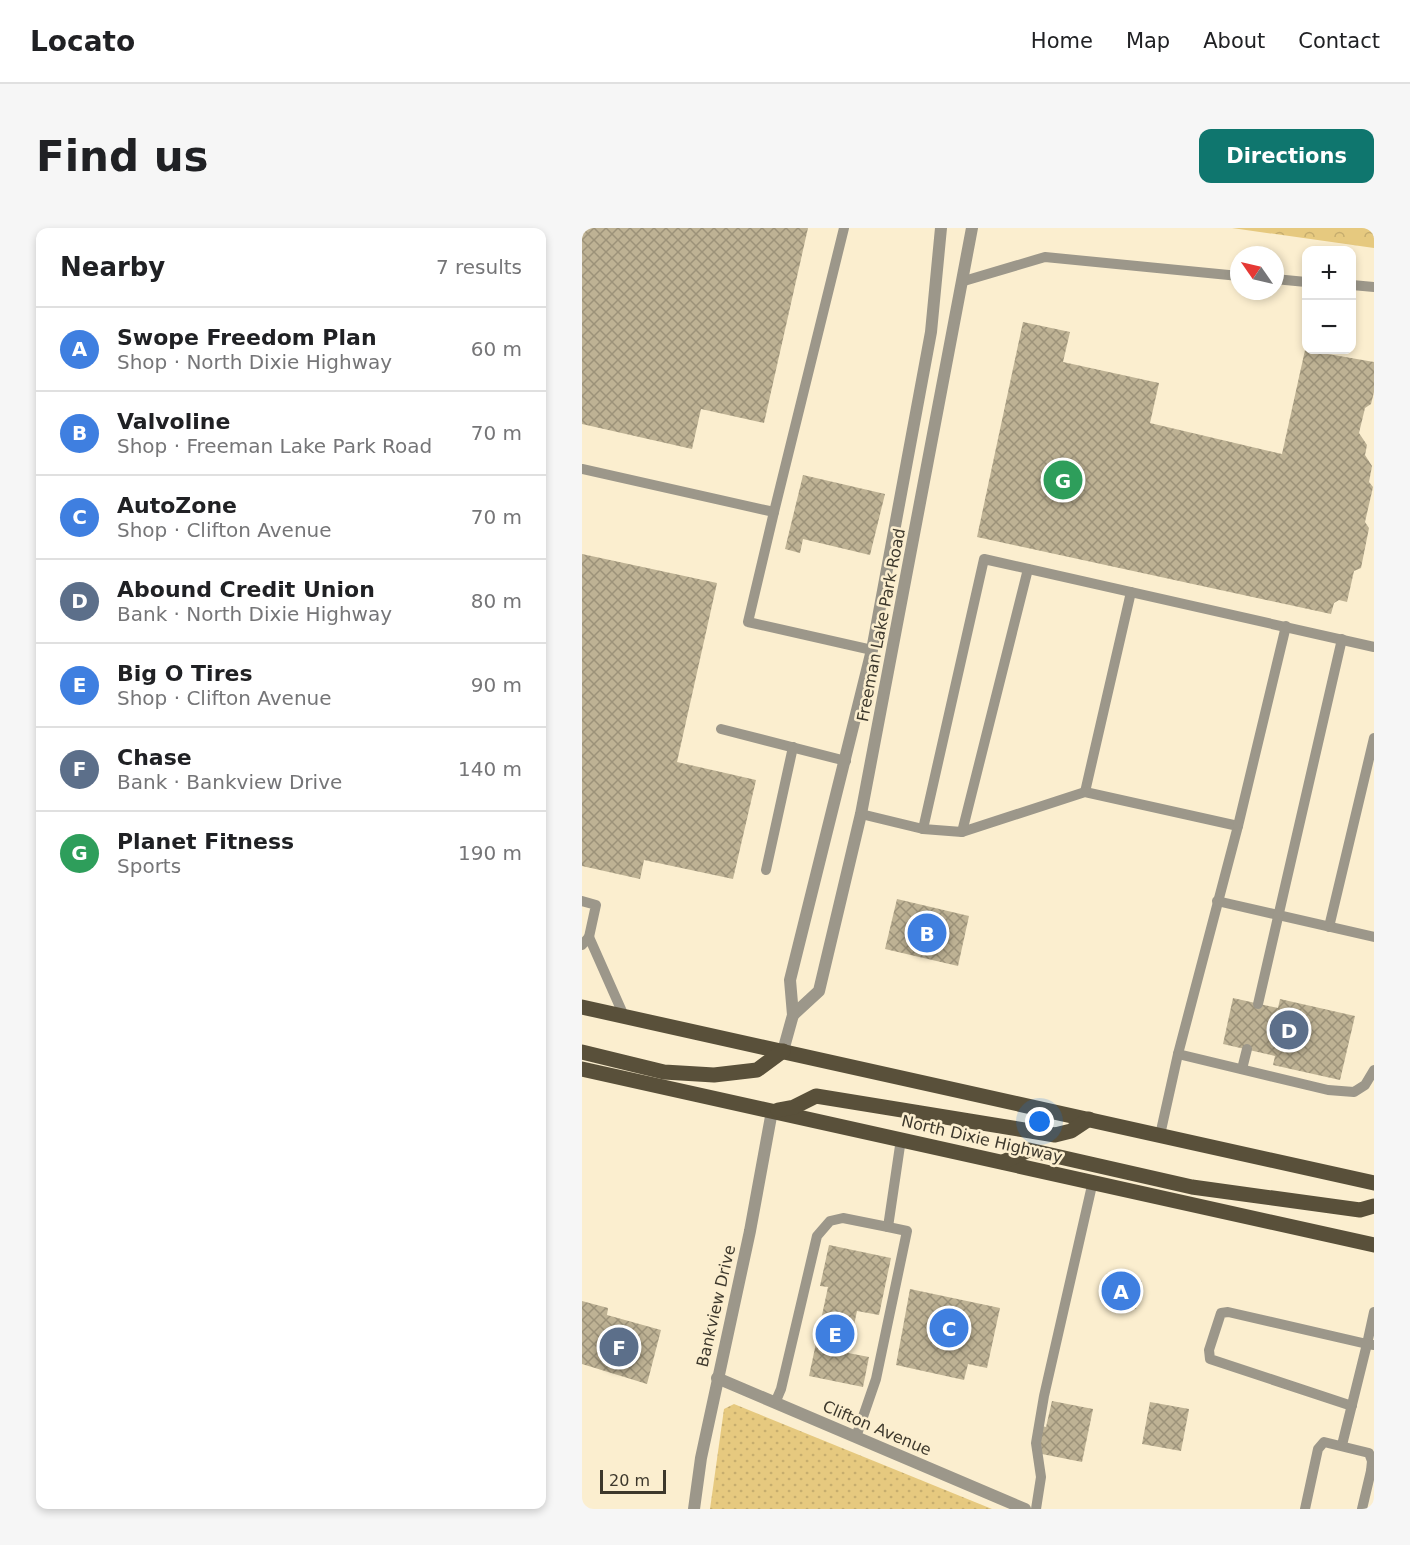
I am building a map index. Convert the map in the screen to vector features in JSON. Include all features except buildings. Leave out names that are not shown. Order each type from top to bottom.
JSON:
[{"type":"main road","points":[[582,1007],[1374,1183]]},
{"type":"main road","points":[[582,1052],[664,1072],[714,1076],[757,1070],[783,1051]]},
{"type":"main road","name":"North Dixie Highway","points":[[582,1069],[1374,1245]]},
{"type":"main road","points":[[772,1111],[794,1107],[816,1096],[1055,1135],[1071,1131],[1089,1119]]},
{"type":"main road","points":[[1003,1162],[1011,1156],[1029,1150],[1192,1186],[1360,1210],[1374,1206]]},
{"type":"street","name":"Freeman Lake Park Road","points":[[783,1051],[793,1015],[790,980],[872,650],[931,332],[941,228]]},
{"type":"street","name":"Freeman Lake Park Road","points":[[793,1015],[819,991],[861,814],[964,281],[972,228]]},
{"type":"street","name":"Bankview Drive","points":[[694,1509],[717,1378],[750,1231],[772,1111]]},
{"type":"street","name":"Clifton Avenue","points":[[717,1378],[1025,1509]]},
{"type":"lane","points":[[844,228],[748,622],[872,650]]},
{"type":"lane","points":[[964,281],[1045,257],[1230,275]]},
{"type":"lane","points":[[1284,280],[1302,282]]},
{"type":"lane","points":[[1356,285],[1374,287]]},
{"type":"lane","points":[[582,469],[774,512]]},
{"type":"lane","points":[[922,829],[984,559],[1374,647]]},
{"type":"lane","points":[[962,832],[1028,569]]},
{"type":"lane","points":[[1085,792],[1131,592]]},
{"type":"lane","points":[[1160,1135],[1178,1054],[1238,826],[1286,626]]},
{"type":"lane","points":[[1258,1004],[1342,639]]},
{"type":"lane","points":[[721,729],[846,761]]},
{"type":"lane","points":[[1329,927],[1374,738]]},
{"type":"lane","points":[[766,870],[793,747]]},
{"type":"lane","points":[[861,814],[922,829],[962,832],[1085,792],[1238,826]]},
{"type":"lane","points":[[582,901],[596,904],[585,941],[624,1016]]},
{"type":"lane","points":[[1217,902],[1374,937]]},
{"type":"lane","points":[[1242,1069],[1247,1049]]},
{"type":"lane","points":[[1178,1054],[1328,1090],[1354,1092],[1365,1085],[1374,1070]]},
{"type":"lane","points":[[888,1227],[901,1139]]},
{"type":"lane","points":[[1036,1509],[1041,1488],[1035,1454],[1042,1406],[1093,1182]]},
{"type":"lane","points":[[775,1403],[781,1389],[818,1236],[830,1221],[843,1218],[907,1231],[876,1379],[856,1437]]},
{"type":"lane","points":[[1352,1406],[1218,1364],[1210,1359],[1209,1350],[1217,1319],[1221,1313],[1228,1312],[1370,1345]]},
{"type":"lane","points":[[1342,1445],[1370,1345],[1374,1312]]},
{"type":"lane","points":[[1305,1509],[1318,1449],[1324,1442],[1369,1453],[1372,1471],[1362,1509]]},
{"type":"green space","points":[[1232,228],[1374,228],[1374,248]]},
{"type":"green space","points":[[734,1404],[992,1509],[710,1509],[724,1409]]},
{"type":"place","name":"Planet Fitness","points":[[1063,480]]},
{"type":"place","name":"Valvoline","points":[[927,933]]},
{"type":"place","name":"Abound Credit Union","points":[[1289,1030]]},
{"type":"place","name":"Swope Freedom Plan","points":[[1121,1291]]},
{"type":"place","name":"AutoZone","points":[[949,1328]]},
{"type":"place","name":"Big O Tires","points":[[835,1334]]},
{"type":"place","name":"Chase","points":[[619,1347]]}]
